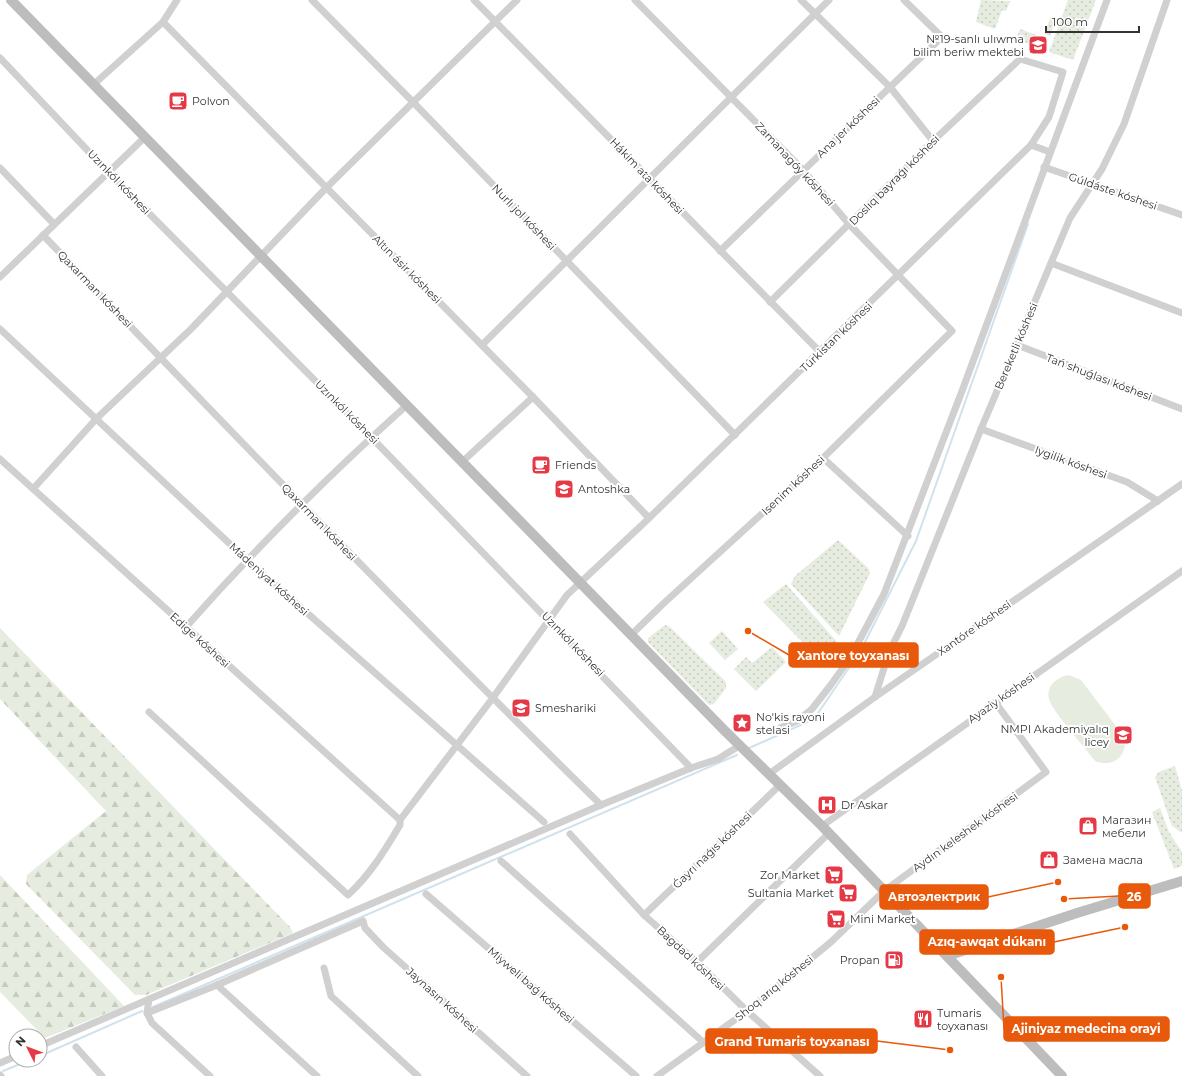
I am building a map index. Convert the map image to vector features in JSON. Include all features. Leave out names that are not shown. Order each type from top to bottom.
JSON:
[{"type":"main road","points":[[11,0],[144,138],[262,256],[631,635],[825,830],[1062,1076]]},
{"type":"main road","points":[[947,956],[1077,913],[1182,881]]},
{"type":"street","points":[[93,85],[163,22],[177,0]]},
{"type":"street","name":"Nurlı jol kóshesi","points":[[312,0],[413,102],[734,435]]},
{"type":"street","name":"Hákim ata kóshesi","points":[[474,0],[820,352]]},
{"type":"street","points":[[33,489],[97,418],[228,292],[327,187],[517,0]]},
{"type":"street","name":"Zamanagóy kóshesi","points":[[635,0],[803,170],[849,224],[952,331]]},
{"type":"street","name":"Ana jer kóshesi","points":[[801,0],[890,87],[933,140]]},
{"type":"street","points":[[482,345],[829,0]]},
{"type":"street","name":"Ana jer kóshesi","points":[[720,251],[942,37],[904,0]]},
{"type":"street","points":[[780,728],[797,721],[812,709],[850,658],[884,594],[908,536],[1107,0]]},
{"type":"street","name":"Bereketli kóshesi","points":[[875,697],[889,652],[905,619],[981,429],[1070,218],[1081,198],[1093,184],[1124,124],[1167,0]]},
{"type":"street","name":"Altın ásir kóshesi","points":[[163,22],[533,397],[649,518]]},
{"type":"street","name":"Uzınkól kóshesi","points":[[0,58],[108,172],[371,437],[691,768]]},
{"type":"street","name":"Túrkistan kóshesi","points":[[149,712],[348,895],[362,882],[381,857],[400,825],[400,820],[492,699],[567,595],[649,518],[899,276],[1031,145],[1049,117],[1063,72],[1020,59]]},
{"type":"street","name":"Doslıq bayraǵı kóshesi","points":[[770,302],[933,140],[1020,59]]},
{"type":"street","points":[[0,277],[144,138]]},
{"type":"street","points":[[1031,145],[1050,152]]},
{"type":"street","name":"Gúldáste kóshesi","points":[[1044,167],[1182,215]]},
{"type":"street","points":[[0,168],[54,224]]},
{"type":"street","name":"Qaxarman kóshesi","points":[[43,235],[302,505],[492,699],[601,805]]},
{"type":"street","points":[[1051,263],[1182,313]]},
{"type":"street","name":"Mádeniyat kóshesi","points":[[0,329],[97,418],[246,559],[544,822]]},
{"type":"street","name":"Isenim kóshesi","points":[[631,635],[823,458],[952,331]]},
{"type":"street","name":"Tań shuǵlası kóshesi","points":[[1017,346],[1182,409]]},
{"type":"street","points":[[462,462],[533,397]]},
{"type":"street","points":[[186,627],[246,559],[371,437],[407,405]]},
{"type":"street","name":"Iygilik kóshesi","points":[[981,429],[1127,482],[1158,501]]},
{"type":"street","points":[[823,458],[908,536]]},
{"type":"street","name":"Edige kóshesi","points":[[0,459],[400,820]]},
{"type":"street","name":"Xantóre kóshesi","points":[[769,774],[875,697],[1182,484]]},
{"type":"street","name":"Ayaziy kóshesi","points":[[697,962],[825,830],[995,702],[1182,571]]},
{"type":"street","name":"Aydın keleshek kóshesi","points":[[884,891],[1046,772],[995,702]]},
{"type":"street","points":[[48,1043],[601,805],[691,768],[718,759],[740,746]]},
{"type":"street","name":"Ǵayrı naǵıs kóshesi","points":[[644,915],[780,785]]},
{"type":"street","name":"Bagdad kóshesi","points":[[570,834],[644,915],[697,962],[747,1011],[820,1076]]},
{"type":"street","points":[[501,861],[703,1042]]},
{"type":"street","name":"Shoq arıq kóshesi","points":[[657,1076],[747,1011],[831,942],[884,891]]},
{"type":"street","name":"Miyweli baǵ kóshesi","points":[[426,894],[636,1076]]},
{"type":"street","name":"Jaynasın kóshesi","points":[[218,985],[363,921],[365,928],[383,947],[527,1076]]},
{"type":"street","points":[[324,968],[330,996],[418,1076]]},
{"type":"street","points":[[147,1013],[218,985],[317,1076]]},
{"type":"street","points":[[149,999],[147,1013],[152,1023],[210,1076]]},
{"type":"street","points":[[76,1047],[102,1076]]},
{"type":"green space","points":[[981,0],[1010,1],[1006,11],[1002,10],[995,29],[976,22]]},
{"type":"green space","points":[[1068,0],[1096,0],[1073,60],[1049,52]]},
{"type":"green space","points":[[1051,17],[1056,19],[1050,36],[1044,34]]},
{"type":"green space","points":[[1020,29],[1042,37],[1038,47],[1016,39]]},
{"type":"green space","points":[[838,540],[868,568],[870,573],[839,636],[791,584],[795,576]]},
{"type":"green space","points":[[786,584],[837,642],[833,657],[822,662],[763,602]]},
{"type":"green space","points":[[665,625],[670,627],[726,682],[726,688],[714,704],[709,705],[648,642],[648,638]]},
{"type":"green space","points":[[0,628],[290,927],[293,933],[146,995],[135,995],[26,884],[27,875],[106,811],[0,699]]},
{"type":"green space","points":[[722,631],[738,649],[725,660],[709,643]]},
{"type":"green space","points":[[772,647],[786,662],[756,691],[734,669],[746,657],[752,663]]},
{"type":"green space","points":[[1069,675],[1081,680],[1125,738],[1124,750],[1118,759],[1113,762],[1102,763],[1095,761],[1051,704],[1048,693],[1049,689],[1059,678]]},
{"type":"green space","points":[[1175,766],[1182,791],[1182,833],[1172,826],[1155,777],[1159,772]]},
{"type":"green space","points":[[1160,808],[1169,832],[1182,852],[1182,866],[1174,869],[1152,812]]},
{"type":"green space","points":[[0,875],[124,1006],[48,1037],[48,1028],[35,1028],[0,992]]},
{"type":"waterway","points":[[747,749],[814,719],[861,650],[916,541],[1028,224]]},
{"type":"waterway","points":[[153,1007],[737,755]]},
{"type":"waterway","points":[[48,1052],[142,1011]]},
{"type":"waterway","points":[[3,1071],[10,1068]]},
{"type":"place","name":"№19-sanlı ulıwma bilim beriw mektebi","points":[[1038,45]]},
{"type":"place","name":"Polvon","points":[[178,101]]},
{"type":"place","name":"Friends","points":[[541,465]]},
{"type":"place","name":"Antoshka","points":[[564,489]]},
{"type":"place","name":"Xantore toyxanası","points":[[748,631]]},
{"type":"place","name":"Smeshariki","points":[[521,708]]},
{"type":"place","name":"No'kis rayoni stelasi","points":[[742,723]]},
{"type":"place","name":"NMPI Akademiyalıq licey","points":[[1123,735]]},
{"type":"place","name":"Dr Askar","points":[[827,805]]},
{"type":"place","name":"Магазин мебели","points":[[1088,826]]},
{"type":"place","name":"Замена масла","points":[[1049,860]]},
{"type":"place","name":"Zor Market","points":[[834,875]]},
{"type":"place","name":"Автоэлектрик","points":[[1058,882]]},
{"type":"place","name":"Sultania Market","points":[[848,893]]},
{"type":"place","name":"26","points":[[1064,899]]},
{"type":"place","name":"Mini Market","points":[[836,919]]},
{"type":"place","name":"Azıq-awqat dúkanı","points":[[1125,927]]},
{"type":"place","name":"Propan","points":[[894,960]]},
{"type":"place","name":"Ajiniyaz medecina orayi","points":[[1001,977]]},
{"type":"place","name":"Tumaris toyxanası","points":[[923,1019]]},
{"type":"place","name":"Grand Tumaris toyxanası","points":[[950,1050]]}]
